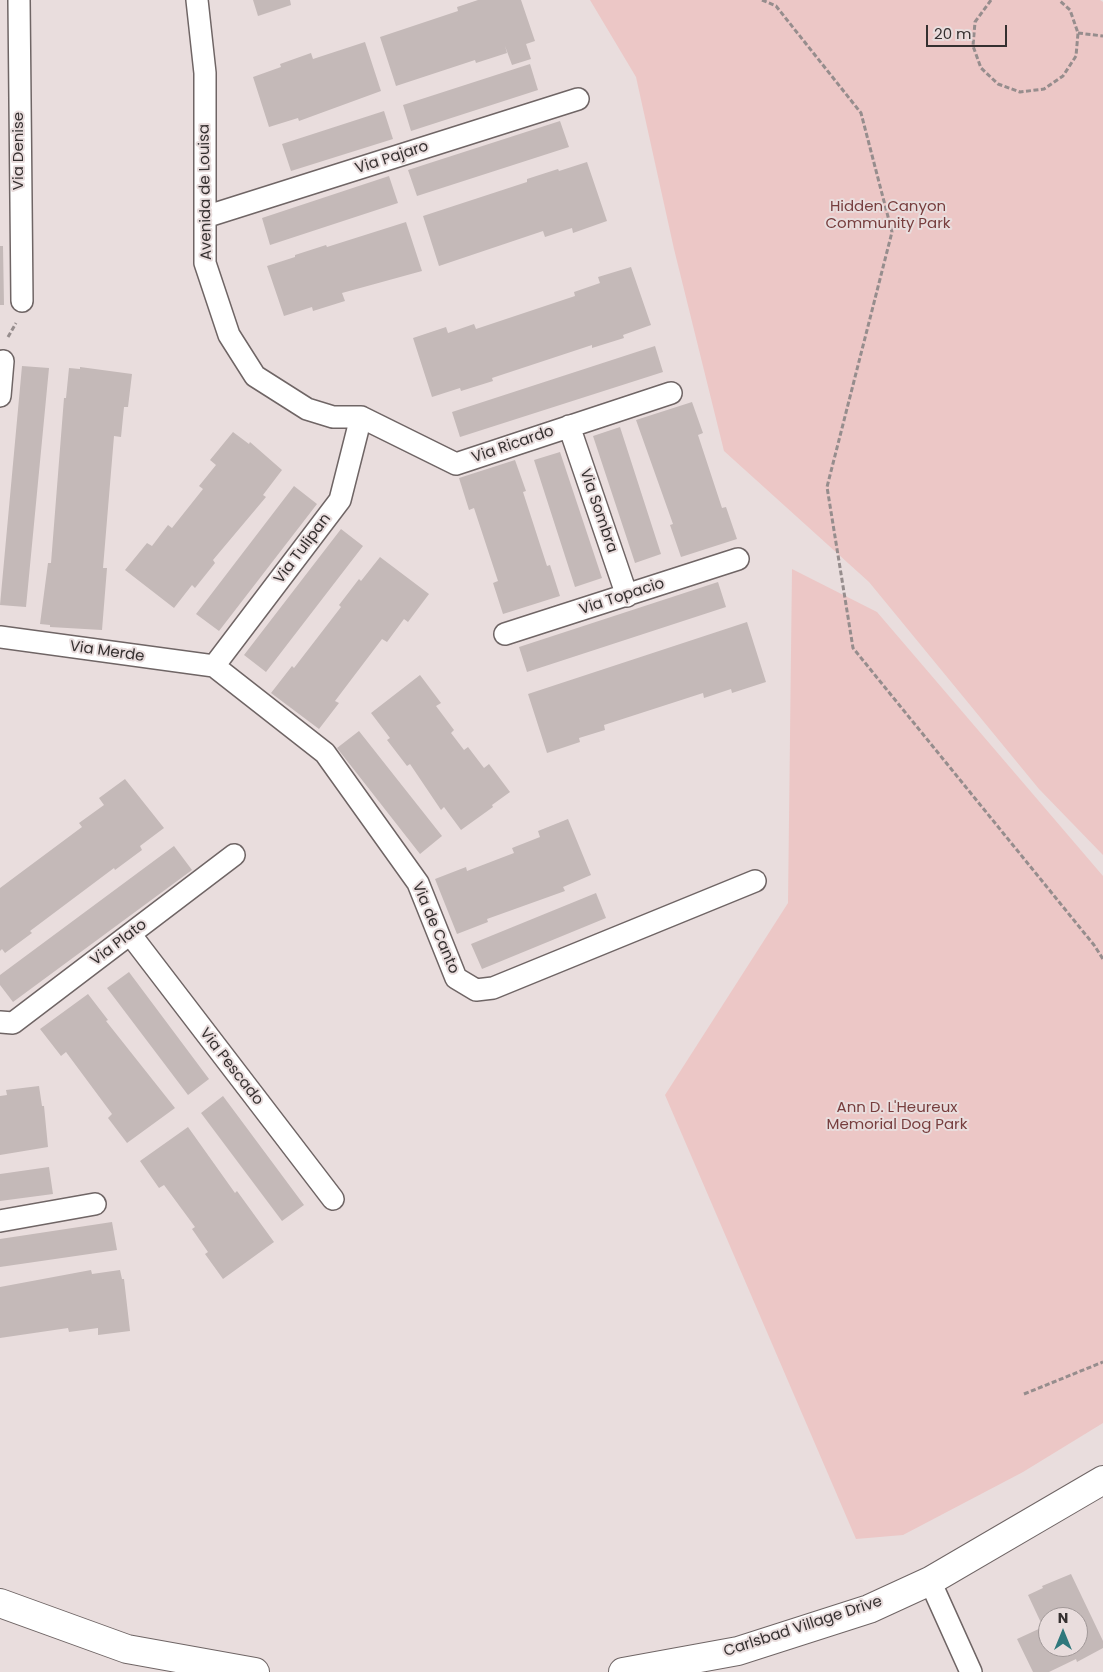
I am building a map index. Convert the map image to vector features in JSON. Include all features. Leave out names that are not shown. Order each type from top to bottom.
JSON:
[{"type":"main road","name":"Carlsbad Village Drive","points":[[623,1672],[738,1651],[868,1609],[930,1581],[1103,1480]]},
{"type":"main road","points":[[0,1603],[127,1649],[255,1672]]},
{"type":"street","name":"Via Denise","points":[[19,0],[10,180],[22,301]]},
{"type":"street","name":"Avenida de Louisa","points":[[196,0],[206,73],[206,263],[229,334],[255,376],[307,409],[333,418],[361,417]]},
{"type":"street","name":"Via Pajaro","points":[[206,217],[578,99]]},
{"type":"street","points":[[0,396],[3,361]]},
{"type":"street","name":"Via Ricardo","points":[[361,417],[456,464],[671,393]]},
{"type":"street","name":"Via Tulipan","points":[[214,666],[340,500],[361,417]]},
{"type":"street","name":"Via Sombra","points":[[569,426],[627,596]]},
{"type":"street","name":"Via Topacio","points":[[505,634],[738,559]]},
{"type":"street","name":"Via Merde","points":[[0,637],[214,666]]},
{"type":"street","name":"Via de Canto","points":[[214,666],[325,753],[418,883],[456,978],[476,990],[493,988],[755,881]]},
{"type":"street","name":"Via Plato","points":[[0,1022],[13,1023],[234,855]]},
{"type":"street","name":"Via Pescado","points":[[130,934],[333,1199]]},
{"type":"street","points":[[0,1221],[95,1204]]},
{"type":"street","points":[[930,1581],[971,1672]]},
{"type":"path","points":[[762,0],[776,6],[861,113],[892,232],[827,487],[853,648],[1094,945],[1103,959]]},
{"type":"path","points":[[991,0],[975,22],[973,46],[981,68],[998,84],[1020,92],[1044,89],[1063,76],[1076,56],[1078,33],[1070,10],[1059,0]]},
{"type":"path","points":[[1078,33],[1103,36]]},
{"type":"path","points":[[3,361],[4,343],[21,312],[22,301]]},
{"type":"path","points":[[1024,1394],[1103,1362]]},
{"type":"green space","name":"Hidden Canyon Community Park","points":[[590,0],[1100,0],[1103,2],[1103,855],[1039,789],[869,582],[724,451],[674,249],[636,77]]},
{"type":"green space","name":"Ann D. L'Heureux Memorial Dog Park","points":[[792,569],[877,612],[1103,876],[1103,1423],[1023,1472],[903,1535],[856,1539],[665,1095],[788,903]]},
{"type":"building","points":[[253,0],[290,0],[291,5],[258,16]]},
{"type":"building","points":[[478,0],[521,0],[535,41],[526,44],[531,59],[512,65],[505,46],[507,53],[476,63],[475,60],[396,86],[380,37],[458,11],[457,7]]},
{"type":"building","points":[[365,42],[381,91],[299,121],[298,118],[269,127],[253,77],[281,67],[280,64],[311,53],[313,59]]},
{"type":"building","points":[[530,64],[538,90],[411,131],[403,105]]},
{"type":"building","points":[[384,111],[393,139],[291,171],[282,144]]},
{"type":"building","points":[[560,121],[569,147],[417,196],[408,170]]},
{"type":"building","points":[[587,162],[607,221],[573,233],[572,228],[545,237],[543,231],[439,266],[423,216],[527,182],[527,179]]},
{"type":"building","points":[[389,176],[398,203],[270,245],[262,218]]},
{"type":"building","points":[[406,222],[422,271],[342,293],[345,301],[313,311],[312,307],[284,316],[267,266],[326,245],[327,247]]},
{"type":"building","points":[[0,246],[3,246],[4,305],[0,305]]},
{"type":"building","points":[[631,267],[651,325],[623,335],[624,338],[592,348],[592,345],[492,378],[493,381],[461,391],[460,388],[432,397],[413,338],[446,327],[448,333],[474,324],[476,329],[575,296],[574,292],[600,283],[598,277]]},
{"type":"building","points":[[655,346],[663,372],[460,437],[452,412]]},
{"type":"building","points":[[22,366],[49,368],[26,607],[0,605]]},
{"type":"building","points":[[80,367],[132,374],[128,407],[124,407],[121,437],[114,436],[103,568],[107,568],[102,630],[50,627],[50,625],[40,624],[48,563],[51,563],[64,398],[66,398],[69,368],[80,369]]},
{"type":"building","points":[[692,402],[703,433],[698,435],[722,508],[726,507],[737,539],[681,557],[670,525],[673,524],[636,420]]},
{"type":"building","points":[[620,427],[661,554],[635,563],[593,436]]},
{"type":"building","points":[[233,432],[249,444],[250,442],[282,470],[263,495],[266,497],[213,560],[215,563],[195,588],[192,585],[174,608],[125,570],[147,543],[152,546],[168,525],[172,528],[203,489],[199,486],[216,465],[210,460]]},
{"type":"building","points":[[560,452],[602,578],[575,587],[534,460]]},
{"type":"building","points":[[515,460],[526,491],[523,492],[547,566],[550,565],[560,596],[503,614],[493,583],[498,581],[474,508],[469,510],[459,478]]},
{"type":"building","points":[[294,486],[317,504],[219,631],[196,614]]},
{"type":"building","points":[[341,529],[363,546],[266,672],[244,655]]},
{"type":"building","points":[[380,557],[429,594],[408,622],[404,619],[387,642],[382,639],[335,701],[339,703],[319,729],[271,693],[292,666],[294,668],[341,607],[339,605],[359,579],[361,581]]},
{"type":"building","points":[[718,582],[726,607],[527,672],[519,647]]},
{"type":"building","points":[[747,622],[766,682],[732,693],[731,689],[704,698],[703,693],[604,725],[605,730],[579,738],[580,742],[547,753],[528,694]]},
{"type":"building","points":[[420,675],[441,703],[436,706],[454,730],[451,733],[464,750],[468,747],[484,768],[489,764],[510,792],[461,830],[444,807],[441,810],[410,764],[407,766],[387,740],[390,738],[371,713]]},
{"type":"building","points":[[359,731],[442,836],[420,854],[337,748]]},
{"type":"building","points":[[125,779],[164,828],[140,846],[142,850],[115,870],[114,868],[30,931],[32,933],[5,953],[2,949],[0,951],[0,888],[82,827],[79,823],[104,805],[99,798]]},
{"type":"building","points":[[568,819],[591,875],[563,887],[565,891],[487,919],[488,922],[457,934],[435,879],[466,867],[467,871],[514,853],[512,848],[540,837],[538,831]]},
{"type":"building","points":[[174,846],[192,870],[13,1002],[0,985],[0,975]]},
{"type":"building","points":[[596,893],[606,918],[482,969],[471,944]]},
{"type":"building","points":[[129,972],[209,1079],[188,1095],[107,988]]},
{"type":"building","points":[[88,994],[108,1020],[106,1021],[175,1108],[127,1143],[108,1118],[112,1114],[66,1052],[61,1056],[40,1029]]},
{"type":"building","points":[[39,1086],[42,1106],[44,1106],[48,1147],[0,1155],[0,1096],[7,1095],[6,1090]]},
{"type":"building","points":[[223,1096],[304,1205],[282,1221],[201,1113]]},
{"type":"building","points":[[188,1127],[235,1193],[237,1191],[274,1242],[223,1279],[205,1254],[208,1252],[192,1229],[195,1227],[164,1185],[159,1188],[140,1161]]},
{"type":"building","points":[[49,1167],[53,1194],[0,1201],[0,1174]]},
{"type":"building","points":[[112,1222],[117,1250],[0,1267],[0,1239]]},
{"type":"building","points":[[91,1270],[92,1274],[120,1270],[122,1279],[124,1279],[130,1331],[98,1335],[98,1328],[69,1332],[68,1328],[0,1338],[0,1287]]},
{"type":"building","points":[[1071,1574],[1087,1607],[1038,1607],[1038,1616],[1028,1595],[1043,1588],[1042,1586]]},
{"type":"building","points":[[1088,1610],[1103,1641],[1103,1648],[1088,1656]]},
{"type":"building","points":[[1038,1629],[1038,1657],[1086,1657],[1077,1662],[1076,1659],[1049,1672],[1033,1672],[1017,1639]]}]
